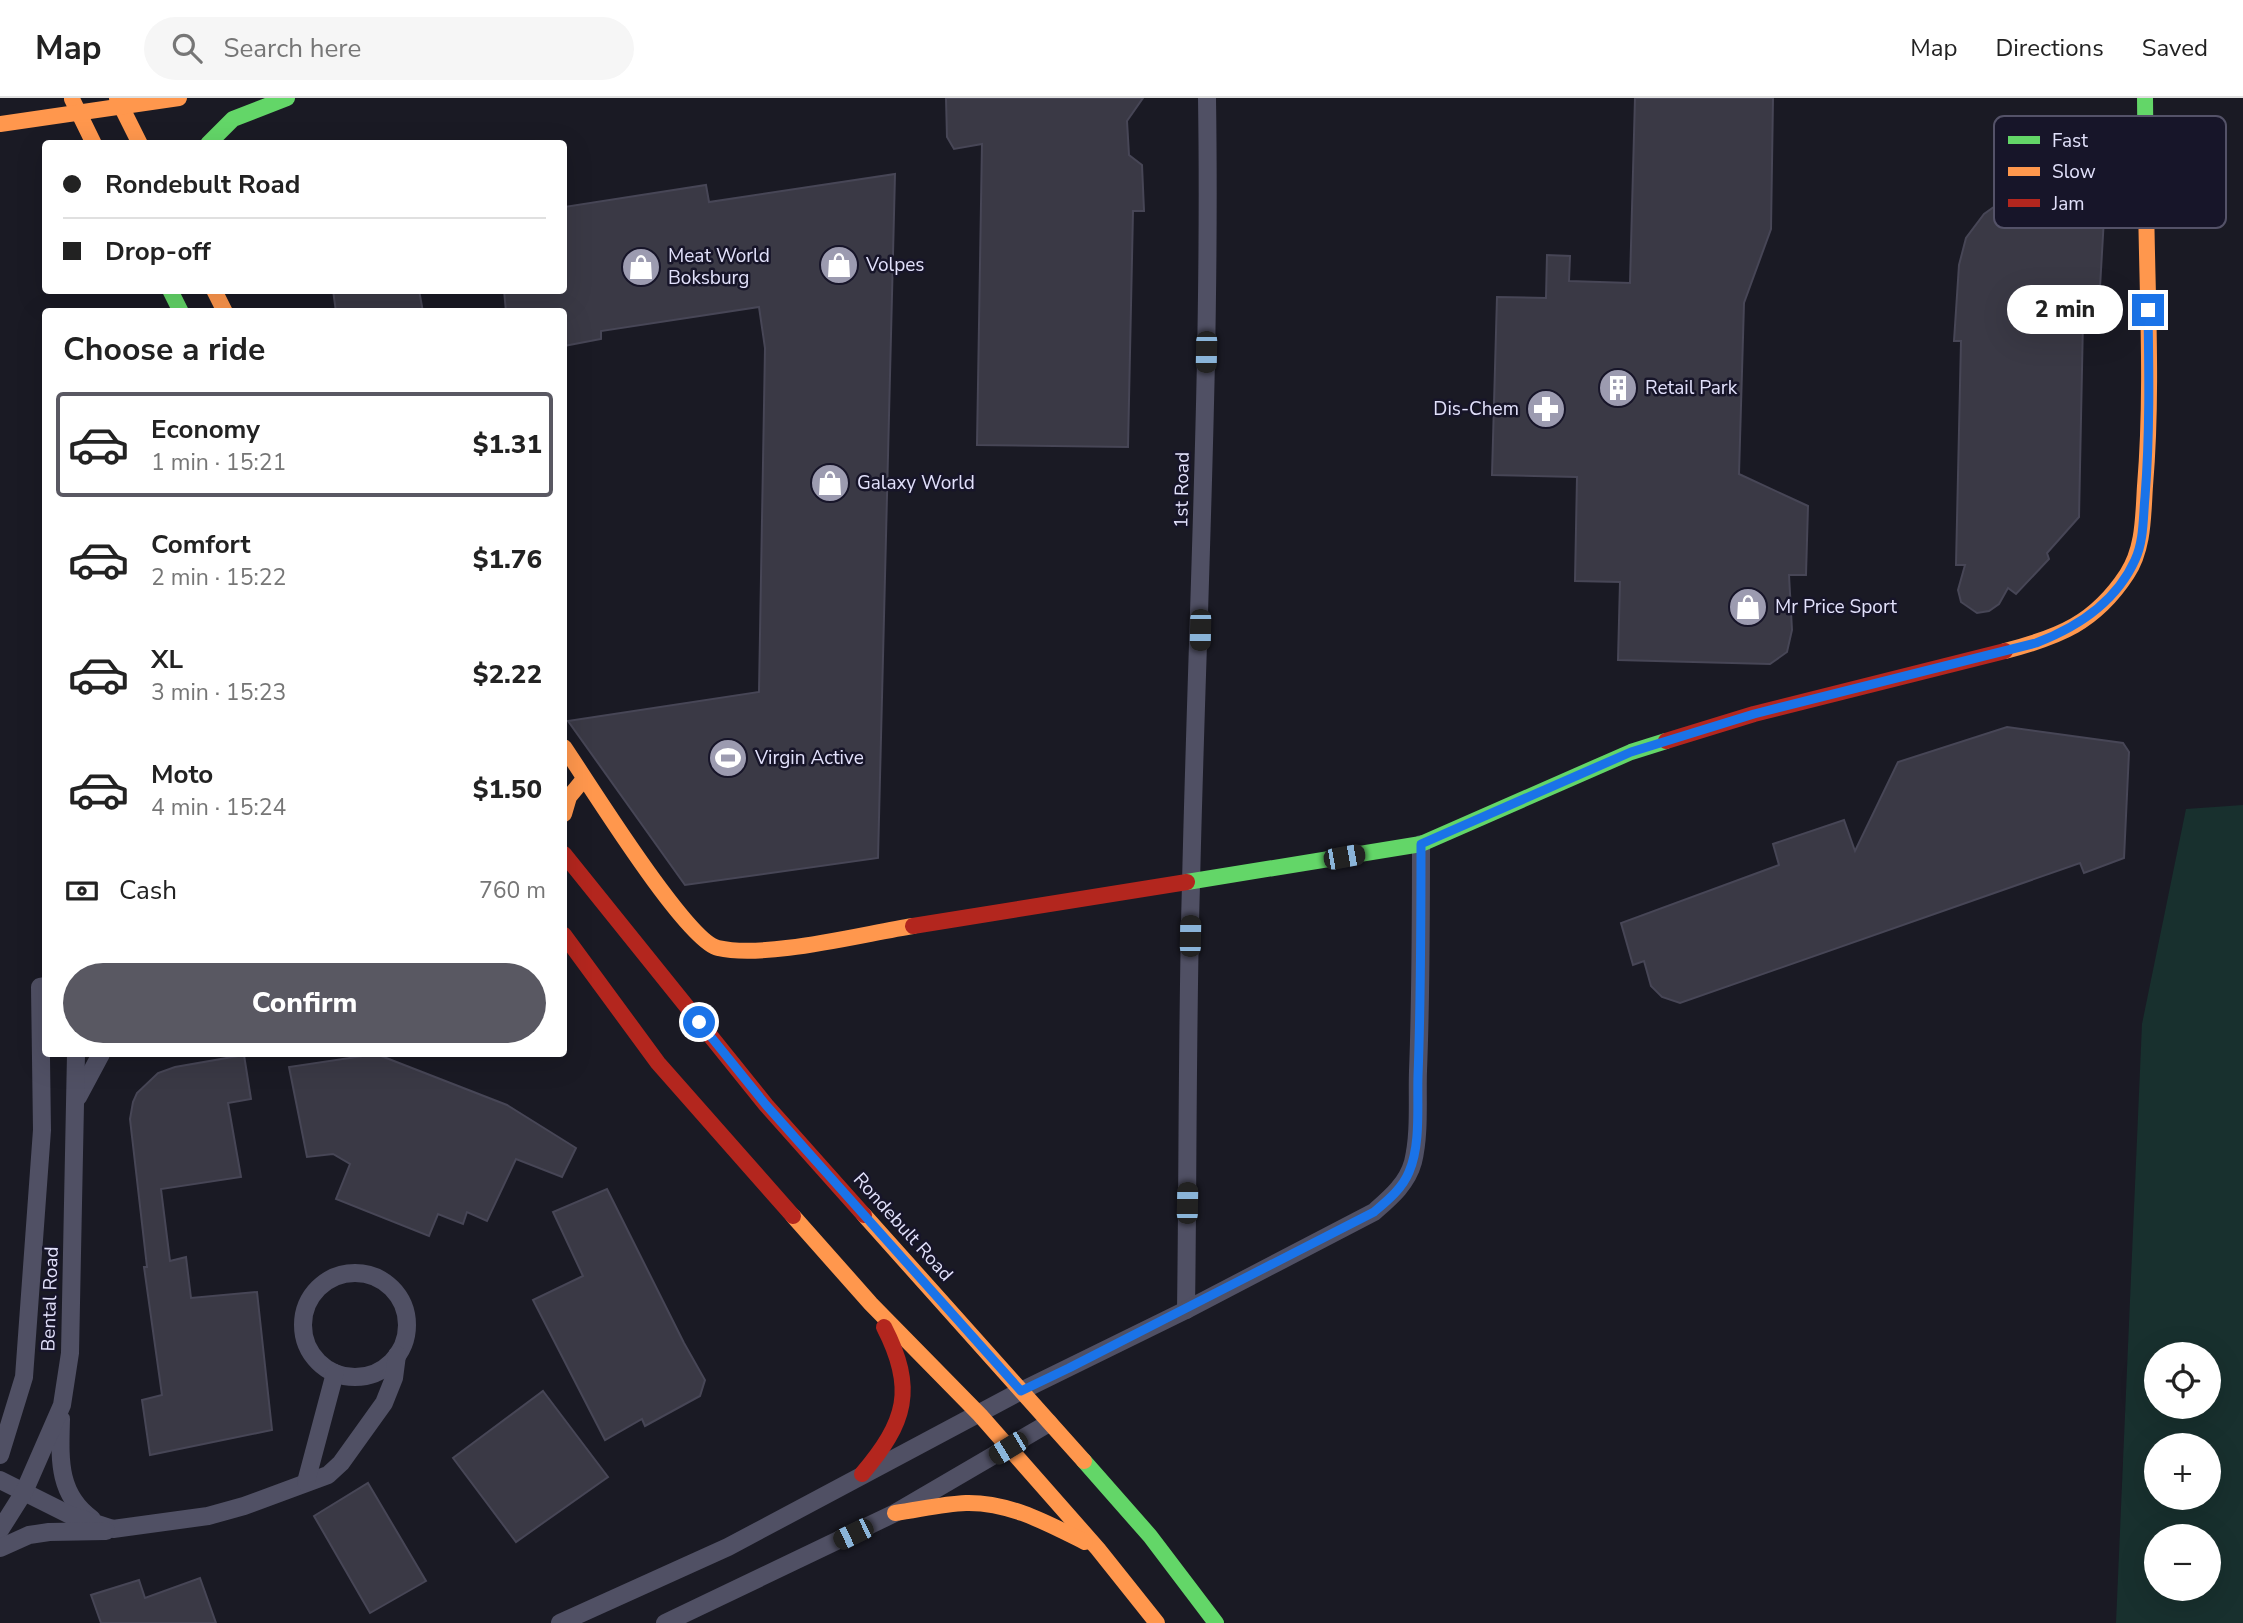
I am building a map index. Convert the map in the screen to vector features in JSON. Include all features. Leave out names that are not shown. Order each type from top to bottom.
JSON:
[{"type":"main road","points":[[0,124],[75,106],[179,98]]},
{"type":"main road","points":[[211,140],[217,130],[230,120],[287,98]]},
{"type":"main road","points":[[2145,98],[2145,116]]},
{"type":"main road","points":[[120,102],[138,140]]},
{"type":"main road","points":[[75,106],[92,140]]},
{"type":"main road","points":[[567,752],[583,780],[666,897],[701,937],[715,947],[730,951],[750,951],[1191,883],[1421,844],[1631,752],[1754,714],[2036,643],[2070,631],[2102,605],[2136,558],[2143,516],[2149,439],[2147,228]]},
{"type":"main road","points":[[567,804],[569,797],[583,780]]},
{"type":"main road","name":"Rondebult Road","points":[[567,858],[766,1105],[1150,1536],[1216,1623]]},
{"type":"main road","points":[[567,939],[658,1063],[871,1304],[980,1415],[1098,1549],[1157,1623]]},
{"type":"main road","points":[[567,960],[603,990]]},
{"type":"main road","points":[[862,1474],[890,1443],[904,1401],[902,1364],[871,1304]]},
{"type":"main road","points":[[895,1513],[967,1503],[998,1506],[1033,1517],[1098,1549]]},
{"type":"street","name":"1st Road","points":[[1186,1310],[1191,883],[1209,200],[1207,98]]},
{"type":"street","points":[[560,1623],[728,1546],[1021,1391],[1186,1310],[1374,1212],[1395,1193],[1408,1176],[1413,1161],[1417,1122],[1421,844]]},
{"type":"street","name":"Bental Road","points":[[0,1455],[24,1377],[41,1130],[42,1008]]},
{"type":"street","name":"Bental Road","points":[[0,1530],[24,1492],[62,1405],[70,1353],[73,1297],[72,1109],[76,1057]]},
{"type":"street","points":[[72,1109],[98,1057]]},
{"type":"street","points":[[0,1548],[29,1535],[49,1532],[97,1532],[108,1528],[208,1516],[278,1495],[328,1475],[359,1439],[384,1403],[394,1378],[397,1355],[407,1325],[397,1295],[386,1283],[372,1276],[356,1273],[340,1275],[313,1292],[302,1322],[310,1353],[335,1373],[349,1377],[376,1372],[397,1355]]},
{"type":"street","points":[[306,1482],[335,1373]]},
{"type":"street","points":[[62,1405],[61,1461],[65,1489],[86,1515],[108,1528]]},
{"type":"street","points":[[664,1623],[895,1513],[1049,1423]]},
{"type":"street","points":[[0,1480],[108,1528]]},
{"type":"green space","points":[[2243,805],[2243,1623],[2116,1623],[2142,1024],[2186,809]]},
{"type":"building","points":[[946,98],[1143,98],[1127,121],[1129,155],[1142,165],[1144,211],[1133,211],[1128,447],[977,445],[982,144],[954,149],[947,137]]},
{"type":"building","name":"Retail Park","points":[[1635,98],[1773,98],[1771,229],[1744,303],[1739,474],[1808,506],[1806,575],[1789,575],[1792,630],[1787,652],[1770,664],[1618,660],[1620,582],[1575,581],[1577,477],[1492,475],[1497,297],[1546,298],[1547,255],[1570,256],[1569,281],[1630,283]]},
{"type":"building","points":[[895,174],[878,858],[685,885],[568,721],[759,692],[765,348],[759,307],[601,331],[601,339],[567,345],[567,308],[506,308],[504,294],[567,294],[567,207],[706,185],[709,202]]},
{"type":"building","points":[[1994,207],[1994,228],[2103,228],[2098,322],[2083,320],[2079,517],[2047,553],[2049,559],[2016,594],[2008,588],[1999,604],[1989,611],[1977,613],[1961,602],[1958,590],[1965,565],[1956,565],[1961,341],[1954,341],[1959,265],[1966,238],[1984,214]]},
{"type":"building","points":[[334,294],[420,294],[422,308],[335,308]]},
{"type":"building","points":[[2007,727],[2123,743],[2129,752],[2124,858],[2084,873],[2080,863],[1680,1003],[1662,997],[1651,986],[1644,961],[1633,965],[1621,923],[1779,865],[1773,844],[1844,820],[1855,851],[1898,762]]},
{"type":"building","points":[[244,1057],[251,1099],[228,1103],[241,1177],[161,1189],[170,1261],[186,1257],[191,1298],[257,1292],[272,1430],[150,1455],[142,1400],[162,1395],[144,1267],[147,1267],[130,1119],[137,1093],[158,1073],[175,1067]]},
{"type":"building","points":[[356,1057],[384,1057],[507,1105],[576,1148],[562,1177],[516,1159],[487,1221],[467,1212],[463,1224],[438,1214],[429,1236],[336,1199],[350,1164],[333,1154],[307,1157],[289,1067]]},
{"type":"building","points":[[607,1189],[705,1380],[700,1396],[645,1426],[642,1419],[605,1440],[533,1300],[583,1276],[553,1212]]},
{"type":"building","points":[[543,1391],[608,1477],[516,1542],[453,1458]]},
{"type":"building","points":[[368,1483],[426,1581],[370,1613],[314,1516]]},
{"type":"building","points":[[200,1578],[216,1623],[101,1623],[91,1595],[139,1580],[145,1598]]},
{"type":"traffic: fast","points":[[212,140],[233,119],[287,98]]},
{"type":"traffic: fast","points":[[2145,98],[2145,116]]},
{"type":"traffic: fast","points":[[172,294],[179,308]]},
{"type":"traffic: fast","points":[[1187,882],[1421,844],[1631,752],[1666,741]]},
{"type":"traffic: fast","points":[[1084,1461],[1150,1536],[1216,1623]]},
{"type":"traffic: slow","points":[[117,98],[138,140]]},
{"type":"traffic: slow","points":[[0,124],[179,98]]},
{"type":"traffic: slow","points":[[72,99],[92,140]]},
{"type":"traffic: slow","points":[[2005,651],[2059,633],[2089,616],[2115,591],[2137,554],[2143,520],[2149,414],[2147,228]]},
{"type":"traffic: slow","points":[[216,294],[223,308]]},
{"type":"traffic: slow","points":[[567,752],[662,891],[703,939],[718,948],[738,951],[787,948],[913,926]]},
{"type":"traffic: slow","points":[[567,804],[569,797],[583,780]]},
{"type":"traffic: slow","points":[[864,1215],[1084,1461]]},
{"type":"traffic: slow","points":[[793,1216],[871,1304],[980,1415],[1098,1549],[1157,1623]]},
{"type":"traffic: slow","points":[[895,1513],[966,1503],[997,1506],[1027,1515],[1085,1542]]},
{"type":"traffic: jam","points":[[1666,741],[1754,714],[2005,651]]},
{"type":"traffic: jam","points":[[567,858],[766,1105],[864,1215]]},
{"type":"traffic: jam","points":[[913,926],[1187,882]]},
{"type":"traffic: jam","points":[[567,939],[658,1063],[793,1216]]},
{"type":"traffic: jam","points":[[862,1474],[888,1438],[902,1404],[900,1369],[884,1327]]},
{"type":"place","name":"Volpes","points":[[839,265]]},
{"type":"place","name":"Meat World Boksburg","points":[[641,267]]},
{"type":"place","name":"Retail Park","points":[[1618,388]]},
{"type":"place","name":"Dis-Chem","points":[[1546,409]]},
{"type":"place","name":"Galaxy World","points":[[830,483]]},
{"type":"place","name":"Mr Price Sport","points":[[1748,607]]},
{"type":"place","name":"Virgin Active","points":[[728,758]]},
{"type":"route","points":[[699,1022],[766,1105],[1021,1391],[1069,1368],[1374,1212],[1395,1193],[1408,1176],[1413,1161],[1417,1122],[1421,844],[1566,783],[1631,752],[1754,714],[2036,643],[2070,631],[2102,605],[2128,573],[2141,541],[2149,439],[2148,310]]}]
